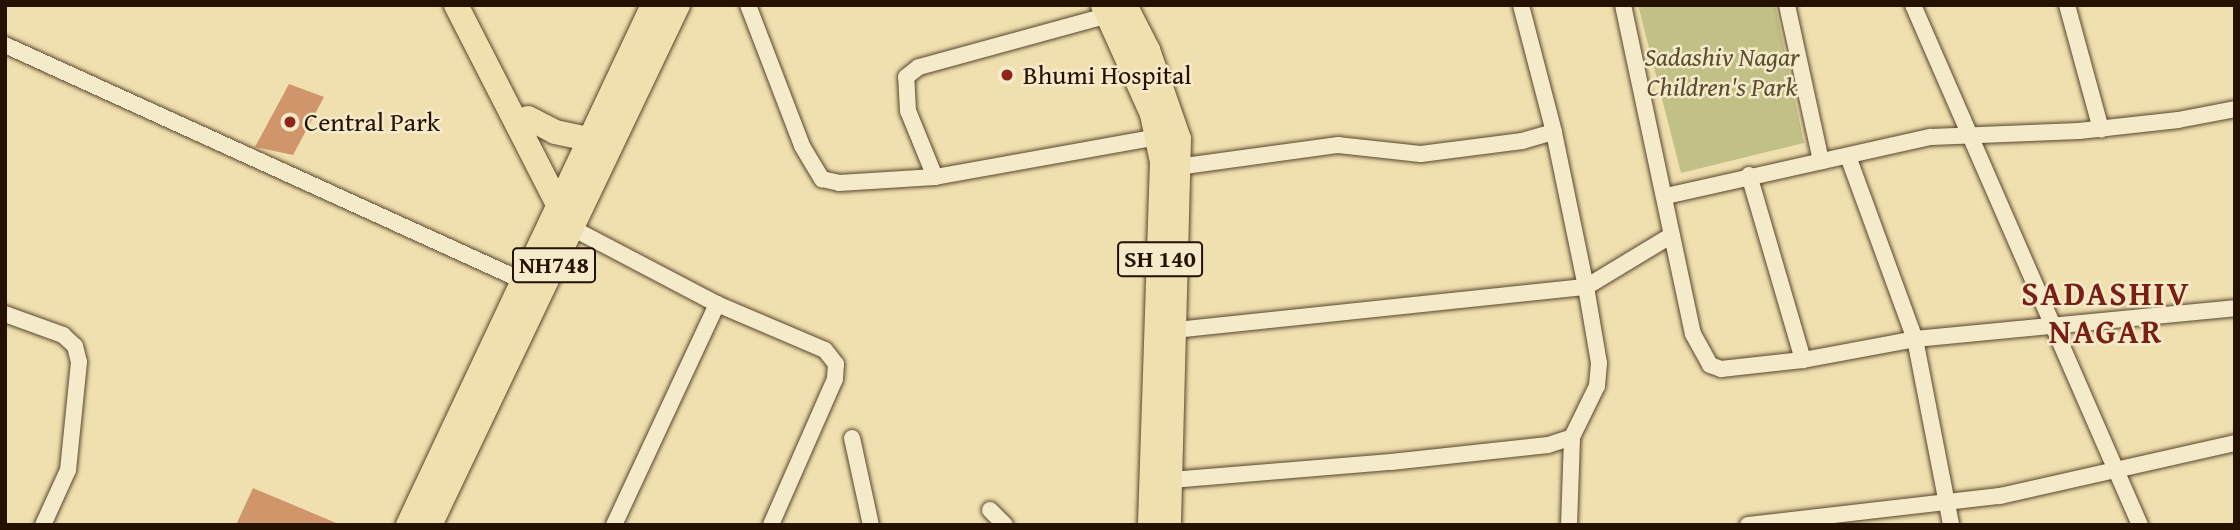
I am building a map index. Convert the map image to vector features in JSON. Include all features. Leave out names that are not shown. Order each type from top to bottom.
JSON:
[{"type":"main road","points":[[456,5],[568,209]]},
{"type":"main road","points":[[471,5],[528,118],[568,209]]},
{"type":"main road","name":"NH748","points":[[568,209],[589,139],[653,5]]},
{"type":"main road","name":"NH748","points":[[408,525],[532,285],[568,209],[678,5]]},
{"type":"main road","name":"SH 140","points":[[1120,8],[1158,137],[1172,168],[1175,330],[1170,525]]},
{"type":"main road","name":"SH 140","points":[[1120,8],[1174,117],[1150,525]]},
{"type":"main road","points":[[528,118],[555,132],[589,139]]},
{"type":"main road","name":"NH748","points":[[430,525],[532,285]]},
{"type":"street","points":[[748,5],[802,146],[822,179],[839,183],[935,177],[1158,137]]},
{"type":"street","points":[[1521,5],[1554,132],[1599,363],[1597,386],[1572,437],[1569,525]]},
{"type":"street","points":[[1623,5],[1666,196],[1693,334],[1710,365],[1721,369],[1803,360],[1915,339],[2053,328],[2235,308]]},
{"type":"street","points":[[1787,5],[1822,161]]},
{"type":"street","points":[[1913,5],[2140,525]]},
{"type":"street","points":[[2067,5],[2101,129]]},
{"type":"street","points":[[935,177],[908,111],[906,77],[919,67],[1120,8]]},
{"type":"street","points":[[5,44],[532,285]]},
{"type":"street","points":[[1666,196],[1749,175],[1822,161],[1849,159],[1931,137],[2101,129],[2235,109]]},
{"type":"street","points":[[1172,168],[1338,145],[1421,154],[1521,141],[1554,132]]},
{"type":"street","points":[[1849,159],[1915,339],[1951,525]]},
{"type":"street","points":[[1749,175],[1803,360]]},
{"type":"street","points":[[568,209],[717,303],[825,351],[836,363],[835,379],[771,525]]},
{"type":"street","points":[[1175,330],[1586,287],[1672,235]]},
{"type":"street","points":[[614,525],[717,303]]},
{"type":"street","points":[[5,314],[63,335],[75,346],[79,362],[68,470],[43,525]]},
{"type":"street","points":[[1171,480],[1430,458],[1548,445],[1572,437]]},
{"type":"street","points":[[852,438],[871,525]]},
{"type":"street","points":[[1748,525],[2046,488],[2235,443]]},
{"type":"street","points":[[990,510],[1005,525]]},
{"type":"green space","name":"Sadashiv Nagar Children's Park","points":[[1638,5],[1775,5],[1804,143],[1681,173]]},
{"type":"building","name":"Central Park","points":[[289,84],[324,97],[293,155],[255,147]]},
{"type":"building","points":[[253,488],[341,525],[236,525]]},
{"type":"place","name":"Bhumi Hospital","points":[[1007,75]]},
{"type":"place","name":"Central Park","points":[[290,122]]},
{"type":"district","name":"SADASHIV NAGAR","points":[[2106,313]]}]
